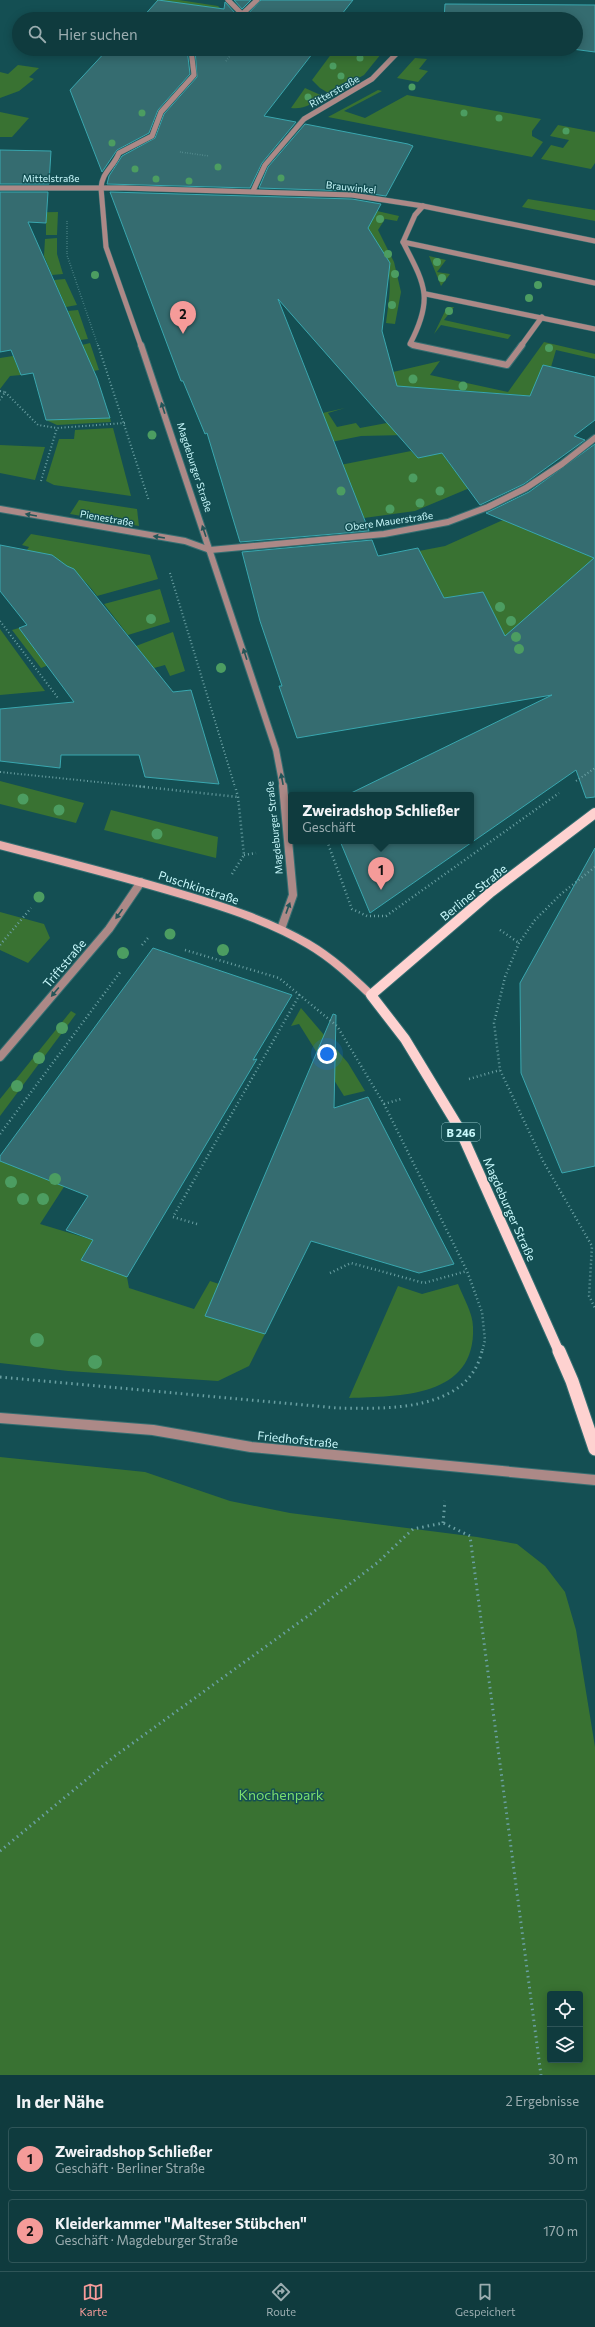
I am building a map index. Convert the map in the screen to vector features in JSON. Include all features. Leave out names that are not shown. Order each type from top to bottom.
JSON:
[{"type":"main road","name":"Berliner Straße","points":[[371,995],[491,892],[595,813]]},
{"type":"main road","name":"Puschkinstraße","points":[[0,845],[141,882],[237,911],[281,929],[346,970],[371,995]]},
{"type":"main road","name":"Magdeburger Straße","points":[[371,995],[405,1039],[460,1128],[572,1381],[595,1449]]},
{"type":"street","points":[[228,0],[239,12]]},
{"type":"street","points":[[243,12],[258,0]]},
{"type":"street","name":"Magdeburger Straße","points":[[192,56],[194,75],[161,112],[152,136],[119,153],[115,163],[102,177],[101,188],[106,247],[157,390],[276,750],[282,781],[288,843]]},
{"type":"street","name":"Ritterstraße","points":[[253,191],[255,180],[266,163],[303,120],[315,111],[368,83],[391,63],[396,56]]},
{"type":"street","name":"Mittelstraße","points":[[0,188],[101,188]]},
{"type":"street","name":"Brauwinkel","points":[[101,188],[253,191],[352,195],[423,206],[595,241]]},
{"type":"street","points":[[423,206],[416,215],[403,242],[426,294],[426,313],[410,344],[507,365],[542,317]]},
{"type":"street","points":[[403,242],[595,283]]},
{"type":"street","points":[[426,294],[595,328]]},
{"type":"street","name":"Obere Mauerstraße","points":[[210,550],[368,536],[420,528],[449,521],[514,494],[571,458],[595,438]]},
{"type":"street","name":"Pienestraße","points":[[0,509],[186,541],[210,550]]},
{"type":"street","name":"Magdeburger Straße","points":[[281,929],[293,895],[288,844]]},
{"type":"street","name":"Triftstraße","points":[[0,1057],[109,929],[141,882]]},
{"type":"street","name":"Friedhofstraße","points":[[0,1418],[153,1430],[252,1447],[432,1466],[595,1480]]},
{"type":"path","points":[[0,391],[5,392],[38,425],[57,428],[125,423]]},
{"type":"path","points":[[0,400],[5,392]]},
{"type":"path","points":[[40,486],[57,428]]},
{"type":"path","points":[[0,621],[58,698]]},
{"type":"path","points":[[576,782],[595,768]]},
{"type":"path","points":[[0,772],[238,797]]},
{"type":"path","points":[[329,844],[352,909],[367,916],[386,916],[563,791]]},
{"type":"path","points":[[595,867],[561,894],[535,920],[519,944],[505,977],[494,1023],[500,1070],[543,1161],[592,1246],[589,1296],[595,1308]]},
{"type":"path","points":[[0,945],[31,908]]},
{"type":"path","points":[[140,948],[148,938]]},
{"type":"path","points":[[0,1377],[338,1408],[375,1408],[436,1400],[464,1385],[479,1365],[485,1340],[482,1312],[467,1271],[384,1104],[352,1048],[337,1026],[279,978],[185,950]]},
{"type":"path","points":[[0,1134],[122,969]]},
{"type":"path","points":[[197,1224],[173,1217],[300,994]]},
{"type":"path","points":[[330,1273],[351,1262],[424,1283],[467,1271]]},
{"type":"path","points":[[0,1851],[115,1756],[365,1572],[413,1529],[444,1523],[470,1536],[541,2075]]},
{"type":"green space","points":[[154,0],[179,0],[218,6],[221,9]]},
{"type":"green space","points":[[330,56],[379,56],[364,75],[330,94],[320,88],[312,80]]},
{"type":"green space","points":[[415,58],[427,59],[419,69],[428,71],[418,82],[397,78]]},
{"type":"green space","points":[[18,65],[39,68],[29,77],[34,79],[19,91],[0,98],[0,72],[8,74]]},
{"type":"green space","points":[[305,88],[325,97],[305,107],[291,108]]},
{"type":"green space","points":[[378,90],[382,91],[344,111],[365,118],[407,95],[541,119],[532,131],[532,136],[543,142],[532,157],[328,117]]},
{"type":"green space","points":[[0,112],[29,118],[12,137],[0,137]]},
{"type":"green space","points":[[558,125],[595,132],[595,163],[591,169],[541,159],[551,145],[563,148],[569,140],[550,136]]},
{"type":"green space","points":[[528,199],[595,210],[595,221],[522,207]]},
{"type":"green space","points":[[377,211],[399,216],[397,221],[385,219],[378,230],[394,262],[401,292],[395,324],[386,323],[390,284],[387,264],[368,228]]},
{"type":"green space","points":[[58,212],[57,235],[46,235],[46,217],[0,213]]},
{"type":"green space","points":[[57,238],[57,254],[63,274],[52,275],[44,256],[45,239]]},
{"type":"green space","points":[[429,256],[446,260],[437,272],[450,274],[441,286]]},
{"type":"green space","points":[[65,279],[77,305],[66,307],[54,280]]},
{"type":"green space","points":[[447,307],[454,307],[444,320],[511,335],[508,339],[441,325],[434,334]]},
{"type":"green space","points":[[78,310],[88,339],[80,340],[68,311]]},
{"type":"green space","points":[[544,342],[595,354],[595,359],[556,350],[551,367],[543,366],[534,387],[570,398],[405,435],[361,436],[316,445],[269,425],[345,408],[328,413],[337,427],[356,423],[360,428],[532,396],[443,389],[370,403],[393,372],[440,361],[430,375],[508,392]]},
{"type":"green space","points":[[90,343],[99,370],[93,371],[82,345]]},
{"type":"green space","points":[[13,356],[21,375],[10,376],[0,389],[0,358]]},
{"type":"green space","points":[[110,418],[111,422],[57,425],[46,420]]},
{"type":"green space","points":[[113,428],[131,496],[54,485],[46,481],[59,439],[74,439],[75,430]]},
{"type":"green space","points":[[0,445],[45,447],[35,480],[0,473]]},
{"type":"green space","points":[[411,451],[418,458],[442,453],[454,470],[458,469],[472,487],[415,511],[364,518],[330,467]]},
{"type":"green space","points":[[79,500],[137,509],[139,526],[70,514]]},
{"type":"green space","points":[[503,520],[594,558],[521,671],[483,592],[444,598],[419,551],[445,546]]},
{"type":"green space","points":[[31,534],[150,555],[158,579],[97,596],[81,578],[65,567],[24,554],[29,547],[22,545]]},
{"type":"green space","points":[[160,589],[170,622],[128,635],[104,604]]},
{"type":"green space","points":[[19,628],[40,656],[54,663],[41,668],[12,630]]},
{"type":"green space","points":[[0,629],[45,691],[0,695]]},
{"type":"green space","points":[[173,632],[185,671],[170,676],[165,665],[154,668],[136,646]]},
{"type":"green space","points":[[0,781],[84,803],[76,823],[0,804]]},
{"type":"green space","points":[[111,810],[218,837],[216,858],[104,830]]},
{"type":"green space","points":[[0,912],[44,924],[50,938],[28,963],[0,950]]},
{"type":"green space","points":[[301,1008],[348,1063],[365,1091],[344,1096],[299,1024],[291,1026]]},
{"type":"green space","points":[[71,1011],[76,1014],[0,1116],[0,1099]]},
{"type":"green space","points":[[0,1161],[78,1165],[40,1224],[93,1240],[127,1277],[129,1288],[194,1309],[210,1281],[219,1284],[206,1316],[265,1334],[249,1366],[218,1381],[68,1371],[0,1363]]},
{"type":"green space","points":[[458,1284],[470,1311],[473,1322],[471,1350],[462,1368],[448,1380],[431,1388],[390,1396],[349,1398],[398,1286],[422,1294]]},
{"type":"green space","name":"Knochenpark","points":[[0,1457],[145,1472],[230,1501],[290,1513],[477,1537],[517,1544],[545,1566],[565,1592],[576,1630],[595,1747],[595,2075],[0,2075]]},
{"type":"building","points":[[158,0],[224,9],[225,2],[234,12],[147,12]]},
{"type":"building","points":[[234,0],[251,0],[242,9]]},
{"type":"building","points":[[261,0],[353,0],[344,12],[250,12]]},
{"type":"building","points":[[445,4],[595,5],[595,52],[583,50],[583,12],[444,12]]},
{"type":"building","points":[[102,56],[188,56],[190,74],[158,110],[149,133],[117,150],[102,172],[70,90]]},
{"type":"building","points":[[196,56],[311,56],[264,116],[296,122],[262,163],[250,188],[107,184],[109,176],[122,156],[155,138],[164,114],[197,77]]},
{"type":"building","points":[[305,124],[413,146],[386,196],[352,191],[259,188],[268,167]]},
{"type":"building","points":[[0,150],[51,151],[49,184],[0,184]]},
{"type":"building","points":[[0,192],[48,192],[46,223],[28,222],[97,378],[110,418],[46,420],[33,373],[21,375],[11,350],[0,352]]},
{"type":"building","points":[[110,192],[352,199],[381,204],[368,228],[390,263],[382,331],[397,386],[530,396],[543,365],[595,377],[595,420],[574,436],[585,440],[524,484],[480,505],[442,453],[418,458],[278,299],[369,531],[240,542],[207,433],[205,434],[183,381],[181,381]]},
{"type":"building","points":[[595,444],[595,797],[586,798],[576,770],[474,841],[474,792],[353,792],[552,695],[297,738],[279,686],[282,686],[260,621],[242,552],[372,540],[378,556],[418,548],[444,598],[483,592],[505,636],[594,558],[486,513],[529,492]]},
{"type":"building","points":[[0,545],[52,555],[67,566],[74,569],[173,692],[191,690],[219,784],[145,777],[139,755],[61,755],[60,768],[0,761],[0,709],[74,702],[19,628],[27,625],[0,591]]},
{"type":"building","points":[[341,844],[469,844],[370,913]]},
{"type":"building","points":[[595,848],[595,1166],[562,1173],[521,1073],[520,983]]},
{"type":"building","points":[[153,948],[292,995],[253,1060],[257,1059],[127,1277],[81,1260],[93,1240],[66,1230],[88,1196],[0,1161],[0,1156]]},
{"type":"building","points":[[333,1014],[336,1015],[334,1108],[368,1097],[454,1264],[419,1273],[311,1241],[265,1334],[205,1316]]},
{"type":"place","name":"Kleiderkammer \"Malteser Stübchen\"","points":[[183,334]]},
{"type":"place","name":"Zweiradshop Schließer","points":[[381,890]]}]
